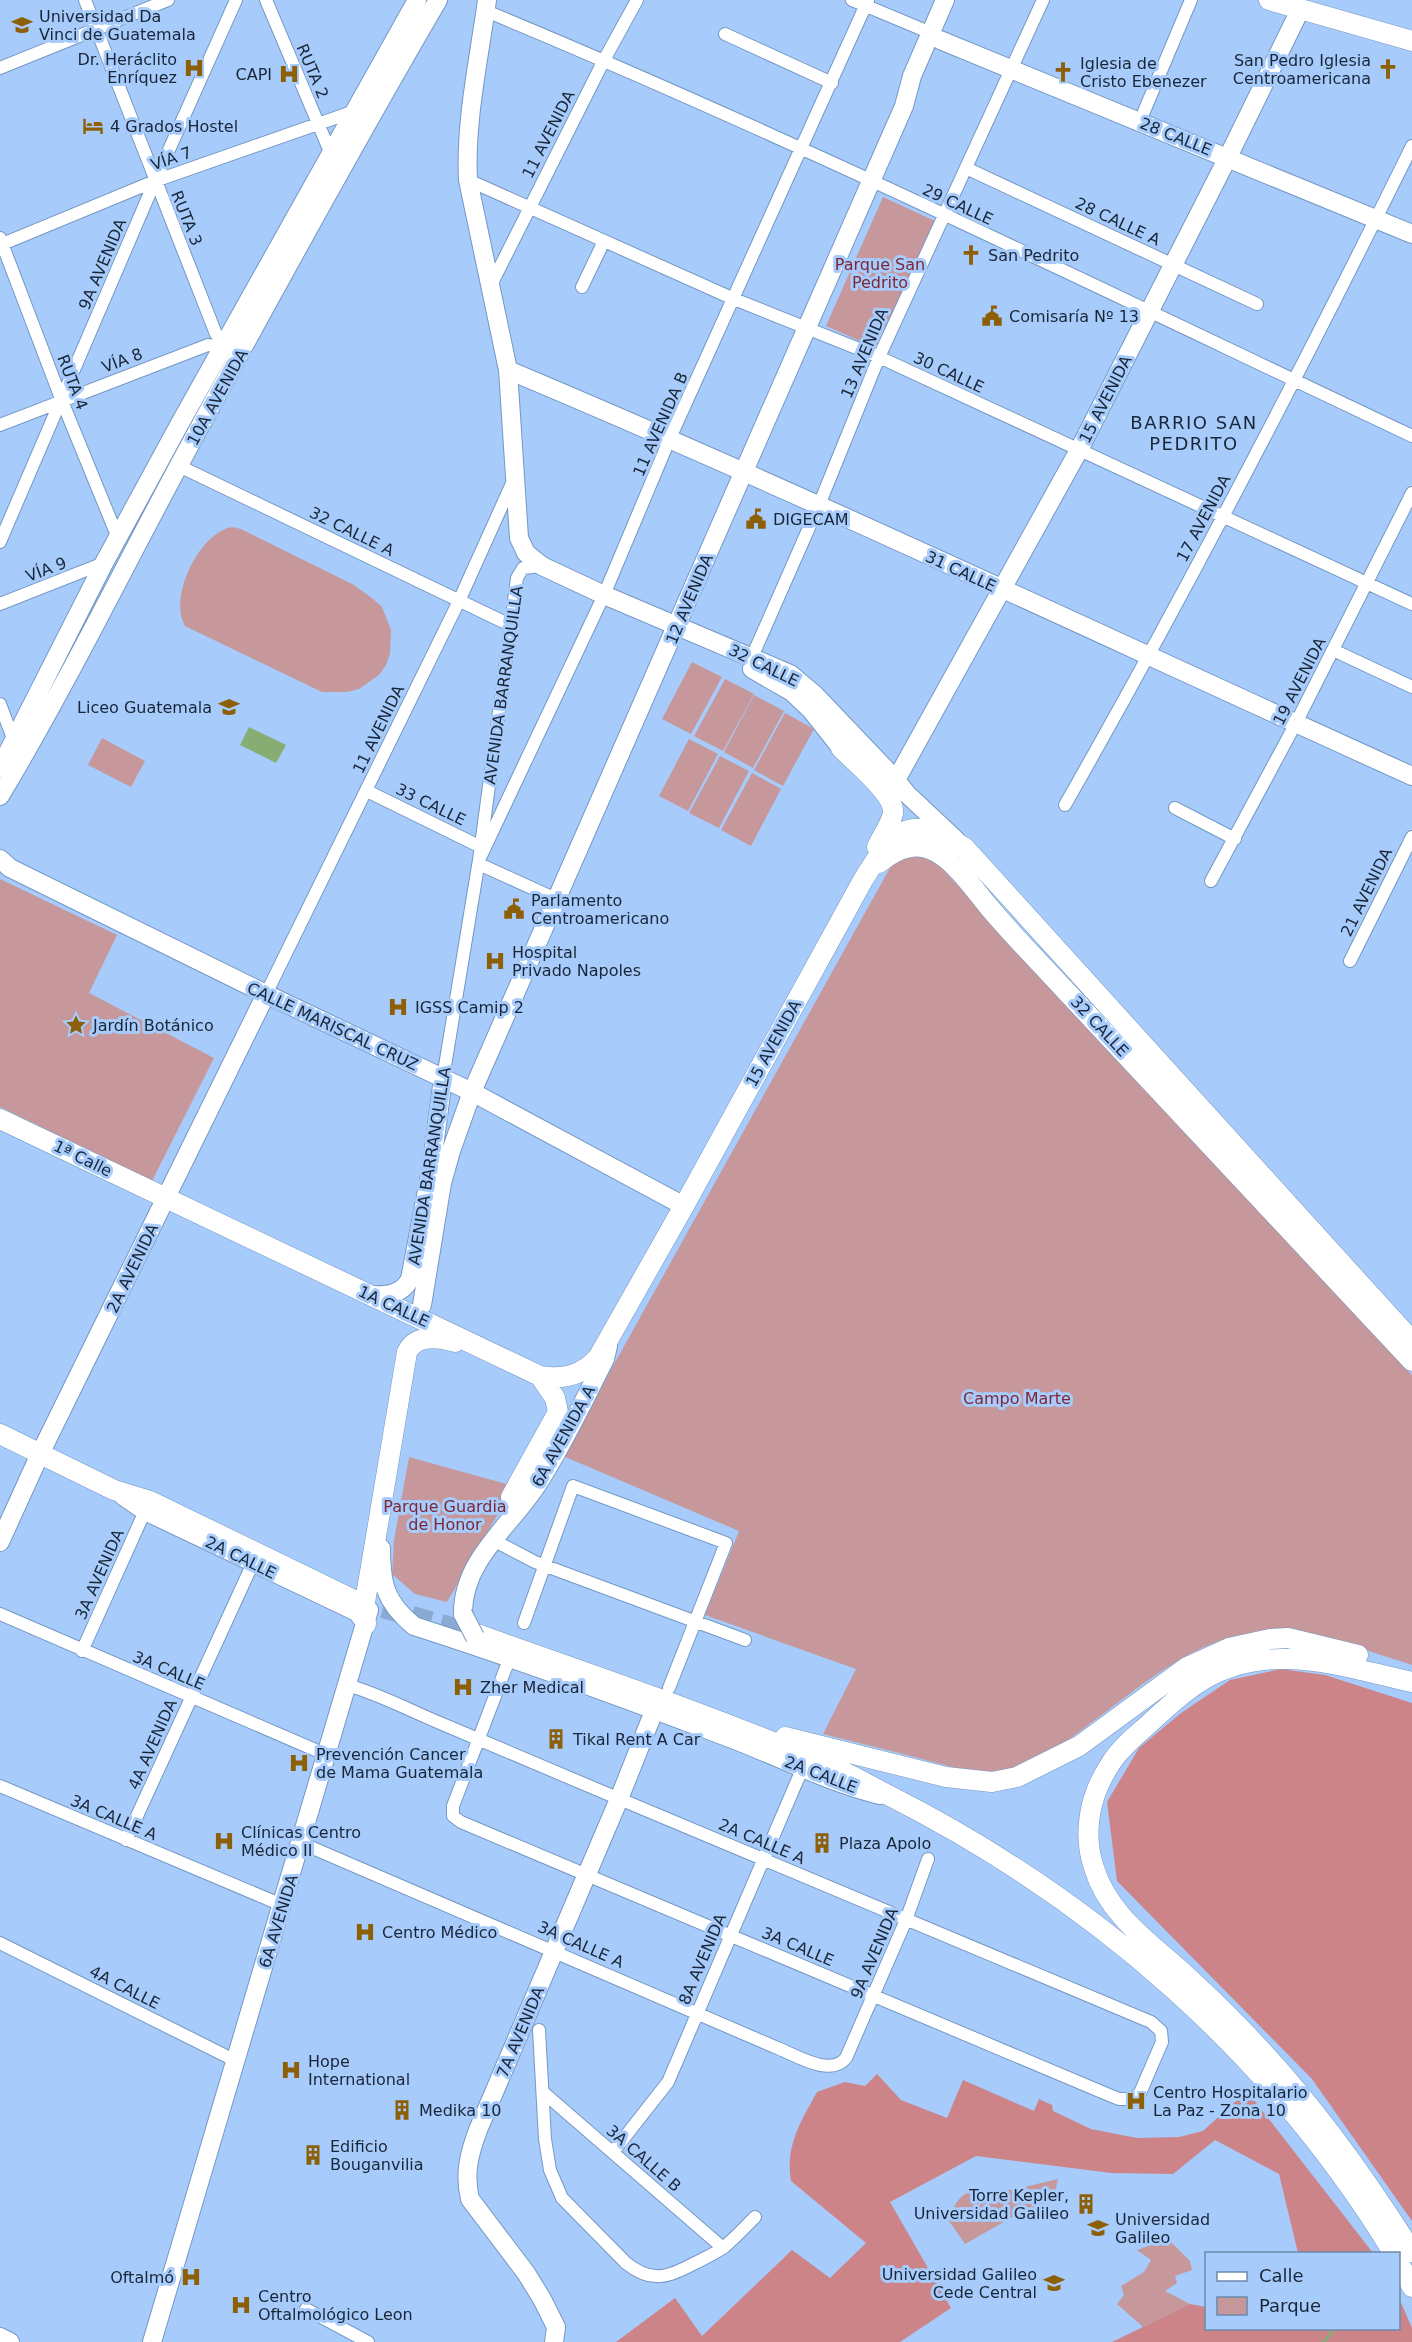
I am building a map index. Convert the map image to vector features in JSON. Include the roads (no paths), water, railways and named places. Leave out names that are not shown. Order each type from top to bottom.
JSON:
[{"type":"main road","name":"10A AVENIDA","points":[[0,796],[29,747],[179,466],[417,0]]},
{"type":"main road","name":"10A AVENIDA","points":[[0,768],[118,538],[331,154],[438,0]]},
{"type":"main road","name":"12 AVENIDA","points":[[472,1092],[904,106],[922,80],[945,0]]},
{"type":"main road","name":"12 AVENIDA","points":[[935,37],[958,0]]},
{"type":"main road","points":[[1269,0],[1412,41]]},
{"type":"main road","points":[[487,5],[466,158],[468,180],[508,370],[519,538],[526,553],[542,566]]},
{"type":"main road","name":"15 AVENIDA","points":[[902,787],[1003,590],[1079,450],[1300,10]]},
{"type":"main road","name":"28 CALLE","points":[[935,37],[1412,234]]},
{"type":"main road","points":[[179,466],[172,457],[173,449],[216,370],[222,349]]},
{"type":"main road","name":"31 CALLE","points":[[508,370],[745,471],[1412,776]]},
{"type":"main road","name":"32 CALLE","points":[[542,566],[603,595],[790,674],[806,686],[902,787],[965,848],[1412,1341]]},
{"type":"main road","name":"32 CALLE","points":[[677,627],[792,692],[811,710],[841,748],[890,788],[902,787]]},
{"type":"main road","points":[[841,748],[893,803],[892,818],[862,880]]},
{"type":"main road","name":"32 CALLE","points":[[862,880],[885,845],[906,830],[931,830],[950,838],[965,848]]},
{"type":"main road","name":"32 CALLE","points":[[862,880],[889,855],[908,847],[924,847],[938,851],[951,861],[991,910],[1412,1361]]},
{"type":"main road","name":"CALLE MARISCAL CRUZ","points":[[3,864],[266,994],[472,1092],[684,1206]]},
{"type":"main road","name":"15 AVENIDA","points":[[684,1206],[862,880]]},
{"type":"main road","name":"2A AVENIDA","points":[[0,1542],[40,1454],[266,994]]},
{"type":"main road","name":"AVENIDA BARRANQUILLA","points":[[370,1295],[385,1296],[395,1293],[404,1289],[410,1280],[431,1170],[443,1078]]},
{"type":"main road","points":[[431,1170],[459,1106],[472,1092]]},
{"type":"main road","points":[[422,1305],[442,1184],[472,1092]]},
{"type":"main road","name":"1ª Calle","points":[[0,1119],[166,1198]]},
{"type":"main road","name":"1A CALLE","points":[[166,1198],[540,1377],[564,1377],[580,1372],[599,1356],[610,1336]]},
{"type":"main road","name":"6A AVENIDA A","points":[[504,1655],[476,1635],[463,1614],[465,1592],[493,1540],[537,1485],[605,1359],[610,1336],[684,1206]]},
{"type":"main road","points":[[366,1624],[364,1608],[407,1352],[411,1345],[424,1338],[447,1340],[472,1346]]},
{"type":"main road","name":"6A AVENIDA","points":[[153,2342],[366,1624],[412,1365]]},
{"type":"main road","points":[[511,1497],[558,1412],[555,1398],[540,1377]]},
{"type":"main road","name":"2A CALLE","points":[[0,1434],[114,1490],[145,1511],[357,1612],[366,1624]]},
{"type":"main road","name":"2A CALLE","points":[[114,1490],[150,1501],[354,1600]]},
{"type":"main road","name":"2A CALLE","points":[[381,1548],[382,1584],[402,1616],[414,1626],[504,1655],[654,1710],[854,1789],[893,1798]]},
{"type":"main road","name":"2A CALLE","points":[[476,1635],[730,1725],[837,1769],[893,1798]]},
{"type":"main road","points":[[730,1725],[946,1777],[992,1782],[1017,1777],[1079,1746],[1187,1667],[1229,1648],[1270,1639],[1288,1638],[1348,1653],[1412,1673]]},
{"type":"main road","points":[[1412,1682],[1330,1662],[1301,1659],[1248,1662],[1214,1674],[1195,1684],[1175,1700],[1111,1762],[1093,1799],[1088,1829],[1094,1868],[1102,1888],[1115,1909],[1132,1929],[1180,1970],[1241,2029],[1296,2090],[1346,2151],[1412,2252]]},
{"type":"main road","name":"7A AVENIDA","points":[[558,2337],[526,2273],[470,2199],[466,2169],[469,2152],[478,2130],[587,1875],[654,1710]]},
{"type":"main road","points":[[893,1798],[964,1836],[1044,1887],[1104,1931],[1199,2011],[1242,2054],[1297,2115],[1328,2154],[1393,2252]]},
{"type":"main road","points":[[1400,2265],[1412,2287]]},
{"type":"main road","points":[[0,2337],[10,2342]]},
{"type":"street","name":"RUTA 3","points":[[86,0],[222,349]]},
{"type":"street","points":[[0,68],[168,0]]},
{"type":"street","name":"9A AVENIDA","points":[[0,542],[155,181],[236,0]]},
{"type":"street","name":"RUTA 2","points":[[266,0],[331,154]]},
{"type":"street","name":"11 AVENIDA","points":[[491,285],[604,60],[637,0]]},
{"type":"street","name":"28 CALLE","points":[[852,0],[867,3],[935,37]]},
{"type":"street","name":"13 AVENIDA","points":[[752,657],[819,505],[879,357],[1043,0]]},
{"type":"street","points":[[1140,121],[1191,0]]},
{"type":"street","name":"11 AVENIDA B","points":[[479,862],[603,595],[670,438],[867,3]]},
{"type":"street","name":"29 CALLE","points":[[487,5],[943,215],[1412,436]]},
{"type":"street","points":[[726,34],[832,83]]},
{"type":"street","name":"VÍA 7","points":[[1,242],[155,181],[318,125],[364,106]]},
{"type":"street","name":"17 AVENIDA","points":[[1065,805],[1149,657],[1294,380],[1412,146]]},
{"type":"street","name":"28 CALLE A","points":[[966,168],[1257,304]]},
{"type":"street","name":"30 CALLE","points":[[468,180],[734,299],[879,357],[1412,604]]},
{"type":"street","points":[[582,287],[604,241]]},
{"type":"street","name":"RUTA 4","points":[[1,242],[118,538]]},
{"type":"street","name":"VÍA 8","points":[[0,425],[208,345],[222,349]]},
{"type":"street","name":"32 CALLE A","points":[[179,466],[510,626]]},
{"type":"street","name":"11 AVENIDA","points":[[266,994],[459,601],[516,476]]},
{"type":"street","name":"19 AVENIDA","points":[[1212,881],[1296,723],[1412,493]]},
{"type":"street","name":"VÍA 9","points":[[0,604],[104,564]]},
{"type":"street","name":"AVENIDA BARRANQUILLA","points":[[443,1078],[479,862],[517,578],[523,568],[542,566]]},
{"type":"street","points":[[1333,650],[1412,687]]},
{"type":"street","points":[[0,704],[14,741]]},
{"type":"street","name":"33 CALLE","points":[[367,791],[481,847]]},
{"type":"street","points":[[1175,808],[1235,839]]},
{"type":"street","name":"21 AVENIDA","points":[[1350,961],[1412,837]]},
{"type":"street","points":[[479,862],[558,900]]},
{"type":"street","points":[[524,1623],[573,1486],[726,1543],[669,1688]]},
{"type":"street","name":"3A AVENIDA","points":[[82,1651],[145,1511]]},
{"type":"street","points":[[493,1540],[544,1565],[745,1640]]},
{"type":"street","name":"4A AVENIDA","points":[[126,1840],[253,1563]]},
{"type":"street","name":"3A CALLE","points":[[0,1614],[327,1755]]},
{"type":"street","points":[[478,1739],[504,1655]]},
{"type":"street","name":"2A CALLE A","points":[[347,1686],[619,1798],[1156,2026],[1162,2042],[1140,2093],[1132,2099]]},
{"type":"street","name":"3A CALLE","points":[[478,1739],[453,1806],[453,1816],[461,1822],[1109,2095],[1119,2099],[1132,2099]]},
{"type":"street","name":"8A AVENIDA","points":[[613,2152],[668,2082],[803,1767]]},
{"type":"street","name":"3A CALLE A","points":[[0,1786],[282,1905]]},
{"type":"street","name":"3A CALLE A","points":[[301,1843],[823,2066],[834,2067],[846,2058]]},
{"type":"street","name":"9A AVENIDA","points":[[846,2058],[906,1920],[928,1859]]},
{"type":"street","name":"4A CALLE","points":[[0,1943],[236,2061]]},
{"type":"street","points":[[539,2030],[545,2139],[550,2170],[562,2198],[612,2251],[636,2271],[656,2276],[674,2274],[723,2248],[755,2217]]},
{"type":"street","name":"3A CALLE B","points":[[544,2093],[723,2248]]},
{"type":"street","points":[[306,2310],[368,2342]]},
{"type":"waterway","points":[[1323,2342],[1334,2330]]},
{"type":"tunnel","points":[[354,1600],[477,1634]]},
{"type":"place","name":"Universidad Da Vinci de Guatemala","points":[[22,25]]},
{"type":"place","name":"Dr. Heráclito Enríquez","points":[[194,68]]},
{"type":"place","name":"San Pedro Iglesia Centroamericana","points":[[1388,69]]},
{"type":"place","name":"Iglesia de Cristo Ebenezer","points":[[1063,72]]},
{"type":"place","name":"CAPI","points":[[289,74]]},
{"type":"place","name":"4 Grados Hostel","points":[[93,126]]},
{"type":"place","name":"San Pedrito","points":[[971,255]]},
{"type":"place","name":"Comisaría Nº 13","points":[[992,316]]},
{"type":"place","name":"DIGECAM","points":[[756,519]]},
{"type":"place","name":"Liceo Guatemala","points":[[229,707]]},
{"type":"place","name":"Parlamento Centroamericano","points":[[514,909]]},
{"type":"place","name":"Hospital Privado Napoles","points":[[495,961]]},
{"type":"place","name":"IGSS Camip 2","points":[[398,1007]]},
{"type":"place","name":"Jardín Botánico","points":[[76,1025]]},
{"type":"place","name":"Zher Medical","points":[[463,1687]]},
{"type":"place","name":"Tikal Rent A Car","points":[[556,1739]]},
{"type":"place","name":"Prevención Cancer de Mama Guatemala","points":[[299,1763]]},
{"type":"place","name":"Clínicas Centro Médico II","points":[[224,1841]]},
{"type":"place","name":"Plaza Apolo","points":[[822,1843]]},
{"type":"place","name":"Centro Médico","points":[[365,1932]]},
{"type":"place","name":"Hope International","points":[[291,2070]]},
{"type":"place","name":"Centro Hospitalario La Paz - Zona 10","points":[[1136,2101]]},
{"type":"place","name":"Medika 10","points":[[402,2110]]},
{"type":"place","name":"Edificio Bouganvilia","points":[[313,2155]]},
{"type":"place","name":"Torre Kepler, Universidad Galileo","points":[[1086,2204]]},
{"type":"place","name":"Universidad Galileo","points":[[1098,2228]]},
{"type":"place","name":"Oftalmó","points":[[191,2277]]},
{"type":"place","name":"Universidad Galileo Cede Central","points":[[1054,2283]]},
{"type":"place","name":"Centro Oftalmológico Leon","points":[[241,2305]]},
{"type":"district","name":"BARRIO SAN PEDRITO","points":[[1194,433]]},
{"type":"park label","name":"Parque San Pedrito","points":[[880,273]]},
{"type":"park label","name":"Campo Marte","points":[[1017,1398]]},
{"type":"park label","name":"Parque Guardia de Honor","points":[[445,1515]]}]
